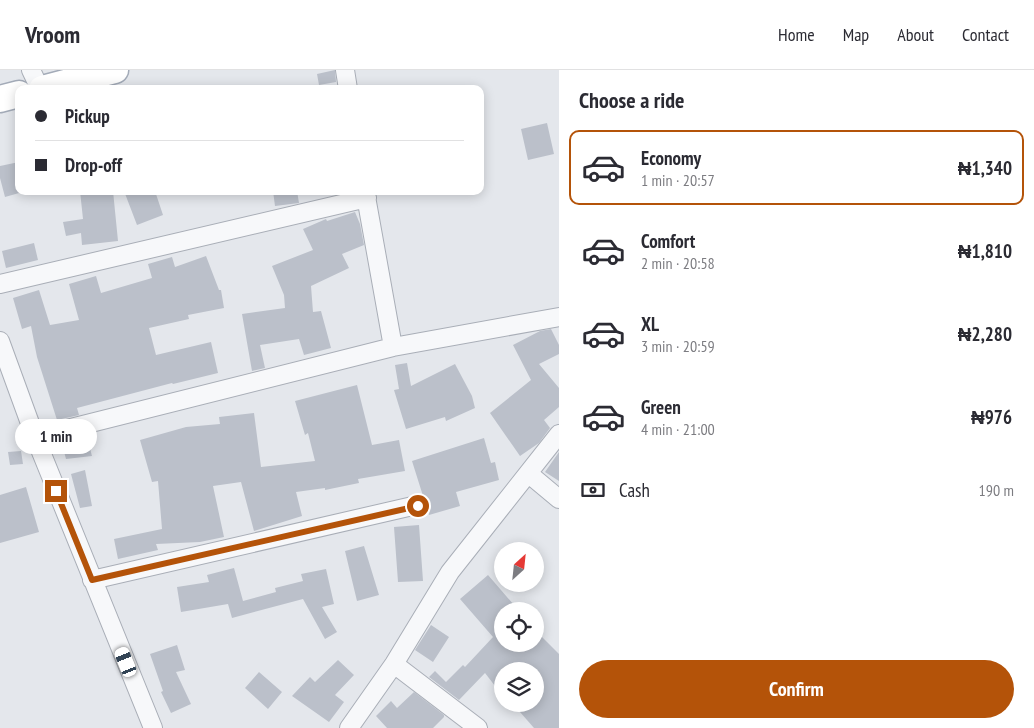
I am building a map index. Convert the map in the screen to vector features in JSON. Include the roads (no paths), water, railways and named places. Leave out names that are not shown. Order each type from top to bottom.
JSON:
[{"type":"main road","points":[[57,85],[115,70]]},
{"type":"main road","points":[[0,99],[15,95]]},
{"type":"street","points":[[31,70],[39,85]]},
{"type":"street","points":[[345,70],[347,85]]},
{"type":"street","points":[[0,284],[366,195],[393,347]]},
{"type":"street","points":[[35,437],[393,347],[559,317]]},
{"type":"street","points":[[0,341],[7,382],[35,437],[153,728]]},
{"type":"street","points":[[349,728],[394,664],[450,572],[559,434]]},
{"type":"street","points":[[529,474],[559,499]]},
{"type":"street","points":[[92,580],[418,506]]},
{"type":"street","points":[[394,664],[478,728]]}]
